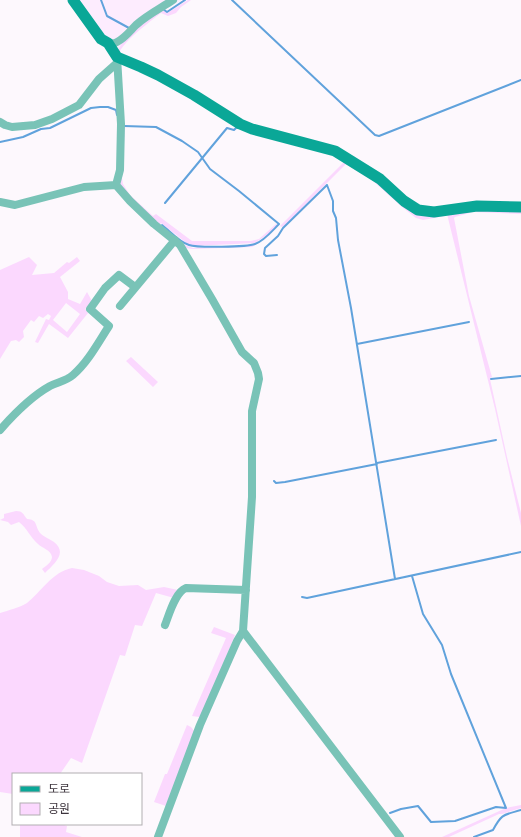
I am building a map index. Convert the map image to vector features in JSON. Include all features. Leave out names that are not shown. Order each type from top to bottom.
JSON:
[{"type":"street","points":[[73,0],[101,39],[112,44],[126,36],[145,18],[174,0]]},
{"type":"street","points":[[108,43],[117,60],[121,124],[120,170],[116,185]]},
{"type":"street","points":[[0,122],[12,127],[35,125],[52,119],[79,105],[99,79],[117,60]]},
{"type":"street","points":[[117,60],[141,67],[158,75],[215,107],[231,119],[246,127],[335,151],[380,180],[404,201],[418,210],[434,212],[477,206],[521,207]]},
{"type":"street","points":[[0,202],[15,205],[84,187],[116,185]]},
{"type":"street","points":[[116,185],[154,224],[180,245],[242,352],[254,363],[258,373],[258,386],[252,411],[252,497],[242,631],[200,725],[158,837]]},
{"type":"street","points":[[120,306],[175,240]]},
{"type":"street","points":[[0,430],[34,398],[50,386],[74,374],[92,354],[109,326],[90,309],[105,288],[119,275],[135,287]]},
{"type":"street","points":[[165,625],[174,603],[186,588],[246,590]]},
{"type":"street","points":[[242,631],[400,837]]},
{"type":"shaded area","points":[[78,0],[182,0],[163,11],[162,10],[128,37],[119,49],[102,34]]},
{"type":"green space","points":[[188,0],[191,0],[181,7],[176,13],[168,16],[161,13],[137,32],[125,44],[119,54],[118,51],[121,45],[137,28],[162,9],[167,13]]},
{"type":"green space","points":[[122,127],[125,127],[122,178],[123,184],[130,195],[153,216],[156,214],[192,241],[251,241],[259,239],[276,224],[277,225],[268,234],[255,243],[193,246],[189,245],[161,223],[160,225],[185,245],[193,248],[250,246],[260,242],[252,247],[193,249],[185,248],[130,200],[119,186]]},
{"type":"green space","points":[[346,160],[361,169],[406,205],[445,216],[423,220],[416,218],[372,180],[346,164],[285,225],[282,227],[280,226]]},
{"type":"green space","points":[[521,208],[521,214],[473,212],[454,218],[469,296],[492,377],[490,379],[521,513],[521,526],[495,409],[447,214],[453,212]]},
{"type":"green space","points":[[29,257],[37,265],[32,275],[54,273],[67,262],[69,263],[77,257],[80,261],[60,277],[68,292],[68,299],[80,304],[87,292],[92,301],[85,309],[88,313],[68,338],[49,324],[38,343],[35,342],[46,319],[49,320],[51,316],[48,314],[43,318],[39,316],[34,322],[31,320],[23,331],[24,337],[19,342],[16,340],[11,341],[0,359],[0,270]],"holes":[[[66,303],[80,314],[67,332],[53,320]]]},
{"type":"green space","points":[[131,357],[158,382],[153,387],[126,361]]},
{"type":"green space","points":[[16,511],[22,512],[27,519],[35,522],[41,534],[54,542],[60,550],[58,558],[45,573],[42,569],[51,561],[52,557],[50,553],[35,541],[19,522],[11,525],[8,522],[0,520],[4,518],[4,514]]},
{"type":"green space","points":[[72,568],[84,570],[99,576],[107,582],[119,586],[138,585],[146,590],[164,587],[178,590],[174,598],[156,593],[142,626],[135,625],[125,656],[120,655],[82,763],[71,758],[61,773],[12,773],[12,794],[0,792],[0,613],[17,608],[27,603],[47,583],[65,570]]},
{"type":"green space","points":[[214,627],[235,635],[202,715],[199,717],[192,716],[226,638],[211,633]]},
{"type":"green space","points":[[187,725],[195,732],[166,806],[154,802],[165,774],[167,774]]},
{"type":"green space","points":[[521,805],[521,808],[499,814],[449,837],[442,837],[506,808]]},
{"type":"green space","points":[[20,825],[64,825],[67,826],[66,832],[82,837],[20,837]]},
{"type":"waterway","points":[[101,0],[107,16],[129,28]]},
{"type":"waterway","points":[[163,9],[167,12],[185,0]]},
{"type":"waterway","points":[[232,0],[375,135],[379,136],[521,80]]},
{"type":"waterway","points":[[0,142],[23,137],[41,129],[50,128],[91,108],[108,107],[116,110],[117,115]]},
{"type":"waterway","points":[[124,126],[156,127],[182,141],[198,152],[210,169],[279,224],[258,243],[242,246],[222,247],[202,247],[185,244],[162,225]]},
{"type":"waterway","points":[[165,203],[227,128],[234,130],[237,127]]},
{"type":"waterway","points":[[327,185],[333,201],[333,211],[336,218],[338,240],[351,308],[395,579]]},
{"type":"waterway","points":[[277,255],[266,256],[264,254],[265,248],[327,185]]},
{"type":"waterway","points":[[357,344],[469,322]]},
{"type":"waterway","points":[[491,379],[521,376]]},
{"type":"waterway","points":[[377,463],[496,440]]},
{"type":"waterway","points":[[274,481],[276,483],[285,482],[377,464]]},
{"type":"waterway","points":[[302,597],[307,598],[521,552]]},
{"type":"waterway","points":[[390,813],[401,809],[418,806],[431,822],[455,821],[496,807],[506,808],[451,674],[442,645],[423,614],[412,576]]},
{"type":"waterway","points":[[474,837],[493,830],[501,818],[521,810]]}]
